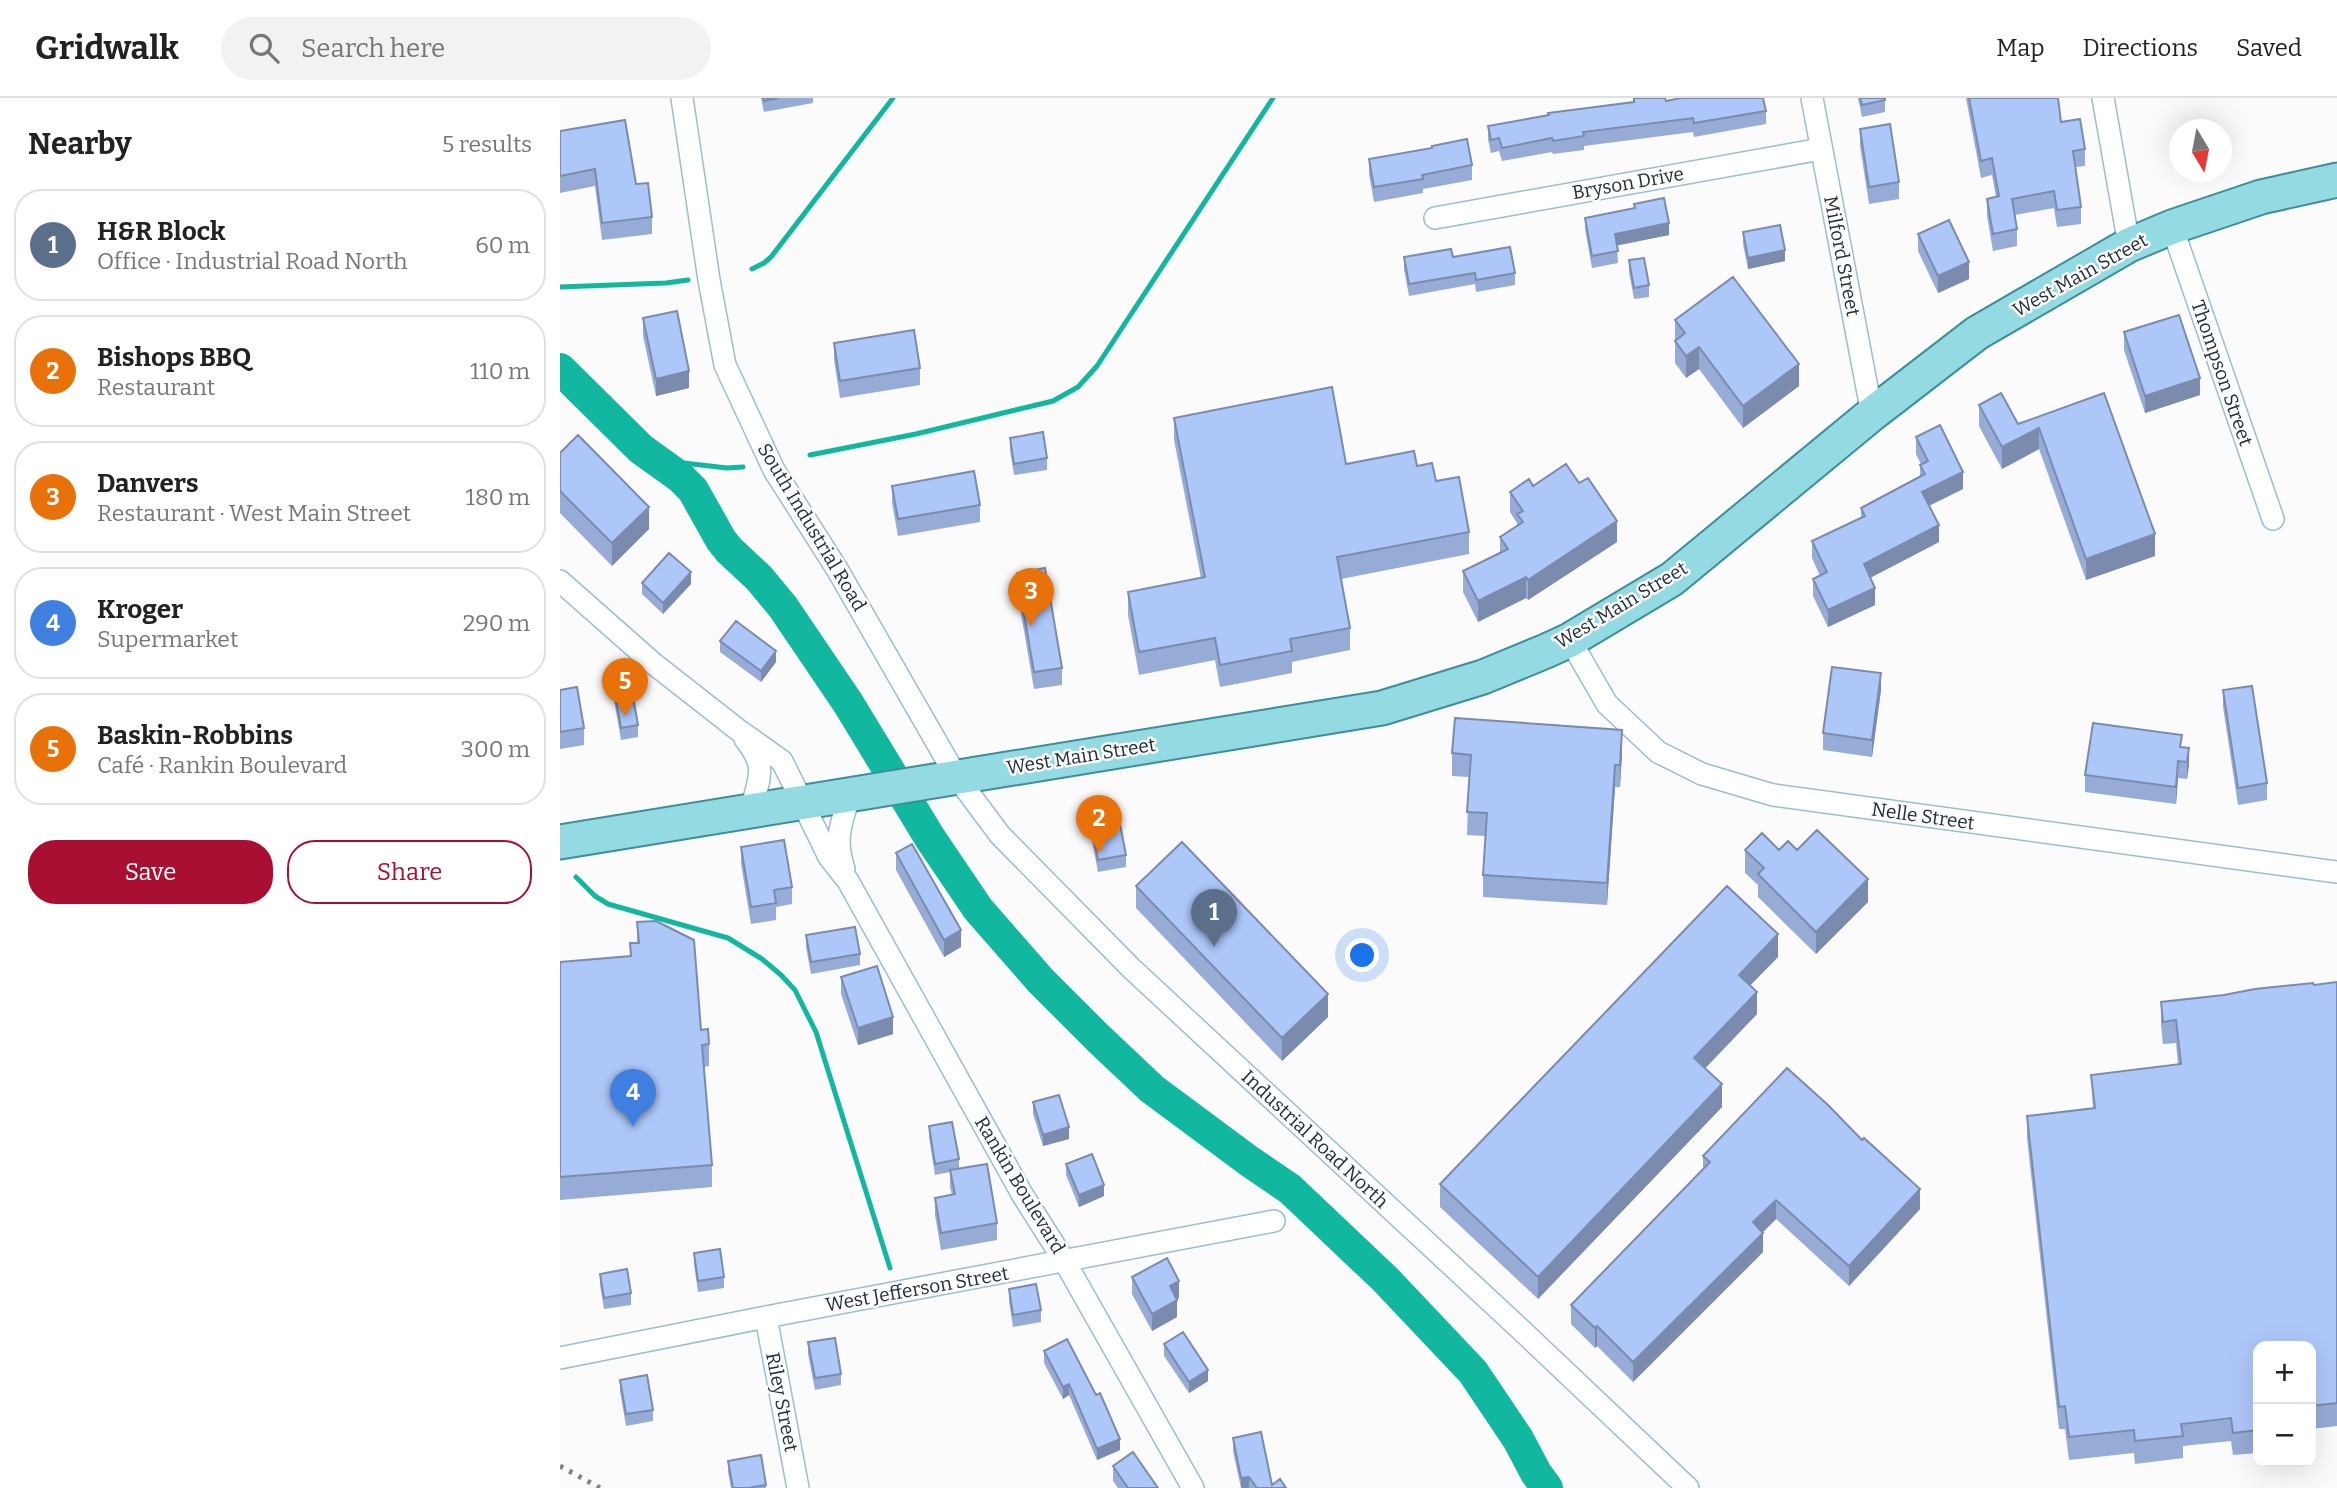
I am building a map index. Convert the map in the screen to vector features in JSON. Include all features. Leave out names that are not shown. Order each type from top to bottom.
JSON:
[{"type":"main road","name":"West Main Street","points":[[560,842],[1382,708],[1483,677],[1570,640],[1672,579],[1872,414],[1977,332],[2129,245],[2172,227],[2262,197],[2337,180]]},
{"type":"street","name":"South Industrial Road","points":[[682,98],[709,280],[725,365],[774,470],[844,580],[956,776]]},
{"type":"street","name":"Milford Street","points":[[1812,98],[1872,414]]},
{"type":"street","points":[[2103,98],[2129,245]]},
{"type":"street","name":"Bryson Drive","points":[[1435,218],[1821,149]]},
{"type":"street","name":"Thompson Street","points":[[2172,227],[2273,519]]},
{"type":"street","name":"Rankin Boulevard","points":[[560,581],[631,645],[782,761],[829,857],[848,881],[1022,1194],[1065,1262],[1194,1488]]},
{"type":"street","name":"Nelle Street","points":[[1570,640],[1608,704],[1658,752],[1702,774],[1773,795],[2337,872]]},
{"type":"street","name":"Rankin Boulevard","points":[[737,729],[756,753],[760,765],[751,810]]},
{"type":"street","name":"Industrial Road North","points":[[956,776],[1000,835],[1131,968],[1688,1488]]},
{"type":"street","name":"Rankin Boulevard","points":[[848,881],[839,852],[838,838],[863,792]]},
{"type":"street","name":"West Jefferson Street","points":[[560,1358],[1273,1221]]},
{"type":"street","name":"Riley Street","points":[[766,1317],[797,1488]]},
{"type":"building","points":[[1634,98],[1665,98],[1666,101],[1681,98],[1763,98],[1766,111],[1694,123],[1693,118],[1583,132],[1584,136],[1553,141],[1552,138],[1502,148],[1499,138],[1491,140],[1488,126],[1549,115],[1548,113],[1634,102]]},
{"type":"building","points":[[1860,98],[1885,98],[1885,100],[1862,105]]},
{"type":"building","points":[[1969,98],[2058,98],[2061,122],[2080,119],[2085,149],[2073,151],[2081,207],[2057,210],[2054,191],[2012,199],[2017,229],[1993,234],[1987,199],[1999,196],[1992,158],[1981,161]]},
{"type":"building","points":[[625,120],[636,184],[648,183],[652,217],[602,223],[595,169],[560,176],[560,131]]},
{"type":"building","points":[[1890,124],[1899,182],[1869,187],[1860,129]]},
{"type":"building","points":[[1467,139],[1472,165],[1422,175],[1423,179],[1374,187],[1369,159]]},
{"type":"building","points":[[1664,198],[1669,223],[1615,234],[1618,251],[1592,256],[1585,218],[1635,208],[1634,204]]},
{"type":"building","points":[[1949,220],[1969,262],[1938,276],[1918,234]]},
{"type":"building","points":[[1780,225],[1785,250],[1748,258],[1743,232]]},
{"type":"building","points":[[1510,247],[1515,273],[1476,280],[1475,273],[1409,284],[1404,257],[1451,249],[1453,257]]},
{"type":"building","points":[[1644,258],[1649,285],[1634,288],[1629,260]]},
{"type":"building","points":[[1733,277],[1799,364],[1743,406],[1699,347],[1686,356],[1675,341],[1685,333],[1675,320]]},
{"type":"building","points":[[677,311],[689,371],[656,379],[643,318]]},
{"type":"building","points":[[2179,315],[2200,378],[2145,396],[2124,332]]},
{"type":"building","points":[[914,330],[920,368],[840,381],[834,343]]},
{"type":"building","points":[[1332,387],[1346,464],[1414,451],[1417,466],[1432,463],[1436,481],[1459,477],[1469,532],[1337,557],[1350,628],[1290,639],[1292,651],[1220,665],[1215,638],[1139,652],[1128,592],[1205,577],[1174,418]]},
{"type":"building","points":[[2001,393],[2018,424],[2104,393],[2155,534],[2086,559],[2039,428],[2002,447],[1979,405]]},
{"type":"building","points":[[1940,425],[1963,472],[1922,492],[1939,525],[1864,564],[1875,588],[1828,610],[1813,579],[1827,572],[1812,541],[1865,516],[1861,508],[1925,474],[1920,465],[1928,461],[1916,437]]},
{"type":"building","points":[[1043,432],[1047,458],[1014,464],[1010,438]]},
{"type":"building","points":[[578,435],[649,507],[612,543],[560,491],[560,453]]},
{"type":"building","points":[[1566,464],[1579,483],[1588,478],[1617,521],[1528,580],[1526,577],[1478,601],[1463,571],[1508,549],[1500,537],[1523,522],[1517,514],[1523,511],[1510,492],[1529,479],[1533,486]]},
{"type":"building","points":[[974,471],[980,505],[898,519],[892,486]]},
{"type":"building","points":[[669,553],[691,572],[663,603],[642,583]]},
{"type":"building","points":[[1045,568],[1062,668],[1034,672],[1017,573]]},
{"type":"building","points":[[736,621],[776,651],[761,671],[720,641]]},
{"type":"building","points":[[1832,667],[1881,673],[1872,740],[1823,733]]},
{"type":"building","points":[[630,680],[638,725],[621,728],[613,683]]},
{"type":"building","points":[[2252,686],[2267,783],[2238,788],[2223,690]]},
{"type":"building","points":[[577,687],[584,728],[560,732],[560,690]]},
{"type":"building","points":[[1455,718],[1622,730],[1620,765],[1615,765],[1607,883],[1483,875],[1487,813],[1467,812],[1471,755],[1452,753]]},
{"type":"building","points":[[2093,723],[2182,735],[2180,747],[2189,748],[2187,762],[2178,761],[2176,787],[2085,775]]},
{"type":"building","points":[[1119,819],[1126,855],[1098,860],[1091,824]]},
{"type":"building","points":[[1817,830],[1868,879],[1816,932],[1758,874],[1764,868],[1745,850],[1762,833],[1779,850],[1788,841],[1797,850]]},
{"type":"building","points":[[784,840],[792,887],[774,890],[776,903],[751,907],[741,847]]},
{"type":"building","points":[[1182,842],[1328,994],[1282,1038],[1136,886]]},
{"type":"building","points":[[912,844],[961,930],[944,940],[896,853]]},
{"type":"building","points":[[1727,886],[1778,934],[1739,975],[1757,992],[1694,1058],[1722,1084],[1538,1277],[1440,1184]]},
{"type":"building","points":[[656,921],[694,940],[701,1030],[708,1029],[709,1044],[702,1045],[712,1165],[560,1177],[560,962],[631,956],[630,943],[639,943],[637,922]]},
{"type":"building","points":[[855,927],[860,954],[811,962],[806,935]]},
{"type":"building","points":[[877,966],[893,1017],[858,1028],[841,977]]},
{"type":"building","points":[[2337,982],[2337,1403],[2316,1405],[2316,1341],[2253,1341],[2253,1431],[2233,1433],[2231,1418],[2181,1424],[2183,1436],[2135,1441],[2134,1430],[2069,1437],[2065,1406],[2059,1407],[2027,1116],[2095,1108],[2091,1075],[2181,1064],[2176,1020],[2163,1022],[2161,1002],[2255,989]]},
{"type":"building","points":[[1787,1068],[1862,1140],[1864,1138],[1920,1189],[1849,1266],[1776,1200],[1753,1222],[1763,1233],[1633,1362],[1597,1326],[1595,1328],[1571,1305],[1710,1162],[1703,1156]]},
{"type":"building","points":[[1059,1095],[1069,1127],[1043,1135],[1033,1102]]},
{"type":"building","points":[[952,1122],[959,1159],[935,1164],[929,1126]]},
{"type":"building","points":[[1092,1154],[1104,1185],[1079,1195],[1066,1164]]},
{"type":"building","points":[[987,1164],[997,1223],[941,1233],[935,1198],[955,1194],[950,1170]]},
{"type":"building","points":[[720,1249],[724,1277],[698,1281],[694,1253]]},
{"type":"building","points":[[1167,1258],[1179,1281],[1170,1286],[1177,1300],[1152,1314],[1132,1277]]},
{"type":"building","points":[[627,1269],[631,1293],[604,1298],[600,1274]]},
{"type":"building","points":[[1036,1284],[1041,1310],[1013,1315],[1009,1289]]},
{"type":"building","points":[[1183,1332],[1208,1370],[1189,1382],[1164,1344]]},
{"type":"building","points":[[835,1338],[841,1374],[815,1378],[808,1342]]},
{"type":"building","points":[[1067,1339],[1096,1395],[1100,1393],[1120,1439],[1097,1449],[1069,1384],[1063,1387],[1044,1351]]},
{"type":"building","points":[[647,1375],[653,1410],[626,1414],[620,1380]]},
{"type":"building","points":[[1261,1432],[1272,1485],[1280,1479],[1286,1488],[1257,1488],[1249,1477],[1241,1478],[1233,1438]]},
{"type":"building","points":[[1133,1452],[1158,1488],[1128,1488],[1113,1466]]},
{"type":"building","points":[[761,1455],[766,1485],[733,1488],[728,1461]]},
{"type":"waterway","points":[[752,269],[771,257],[893,98]]},
{"type":"waterway","points":[[810,455],[916,434],[1053,401],[1078,387],[1097,366],[1273,98]]},
{"type":"waterway","points":[[560,287],[688,280]]},
{"type":"waterway","points":[[560,369],[641,449],[680,477],[693,490],[721,540],[783,607],[848,703],[930,838],[978,909],[1041,981],[1152,1089],[1290,1189],[1385,1279],[1473,1372],[1547,1488]]},
{"type":"waterway","points":[[658,460],[727,468],[743,467]]},
{"type":"waterway","points":[[576,877],[595,896],[608,904],[728,938],[762,959],[795,990],[816,1032],[890,1268]]},
{"type":"railway","points":[[560,1466],[600,1488]]},
{"type":"place","name":"Danvers","points":[[1031,626]]},
{"type":"place","name":"Baskin-Robbins","points":[[625,716]]},
{"type":"place","name":"Bishops BBQ","points":[[1099,853]]},
{"type":"place","name":"H&R Block","points":[[1214,947]]},
{"type":"place","name":"Kroger","points":[[633,1127]]}]
